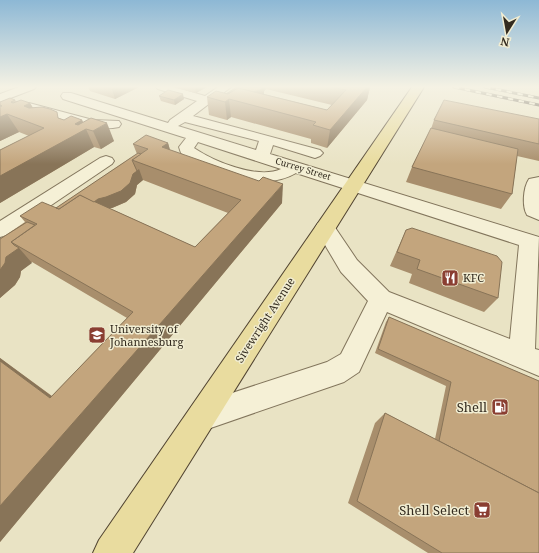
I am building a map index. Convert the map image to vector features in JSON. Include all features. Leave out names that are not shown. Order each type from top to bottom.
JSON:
[{"type":"main road","name":"Sivewright Avenue","points":[[112,553],[401,113]]},
{"type":"street","points":[[51,113],[93,124],[104,125],[119,124],[135,117]]},
{"type":"street","name":"Currey Street","points":[[121,113],[135,117],[166,118],[196,136],[534,242]]},
{"type":"street","points":[[183,117],[189,113]]},
{"type":"street","points":[[166,118],[183,117],[315,153]]},
{"type":"street","points":[[196,136],[186,148],[186,150],[192,155],[249,176],[272,178],[295,167]]},
{"type":"street","points":[[262,156],[267,139]]},
{"type":"street","points":[[0,230],[106,161]]},
{"type":"street","points":[[539,182],[535,183],[533,207],[539,214]]},
{"type":"street","points":[[325,228],[349,266],[381,299],[530,360],[534,242]]},
{"type":"street","points":[[202,416],[334,373],[350,363],[381,299]]},
{"type":"building","points":[[0,113],[57,113],[58,118],[64,120],[71,116],[82,120],[75,124],[78,125],[91,118],[107,123],[93,131],[86,129],[0,176],[0,150],[44,128],[7,114],[0,117]]},
{"type":"building","points":[[281,113],[345,113],[330,130],[313,125],[316,122]]},
{"type":"building","points":[[438,113],[508,113],[539,119],[539,144],[434,120]]},
{"type":"building","points":[[431,128],[518,149],[512,194],[412,167]]},
{"type":"building","points":[[146,135],[168,143],[162,147],[259,181],[263,177],[283,184],[0,506],[0,361],[50,398],[133,312],[11,242],[37,224],[20,216],[42,202],[59,209],[80,195],[195,247],[241,200],[132,160],[148,149],[133,144]]},
{"type":"building","points":[[138,153],[141,154],[132,160],[137,171],[133,174],[130,183],[121,191],[98,199],[94,202],[80,195],[59,209],[56,208]]},
{"type":"building","points":[[27,222],[35,225],[11,242],[19,248],[6,257],[5,263],[0,270],[0,239]]},
{"type":"building","points":[[412,228],[497,256],[502,262],[498,298],[417,269],[420,260],[397,252],[406,230]]},
{"type":"building","points":[[389,317],[539,381],[539,493],[439,441],[451,382],[378,349]]},
{"type":"building","points":[[385,413],[539,493],[539,553],[442,553],[357,501]]},
{"type":"place","name":"KFC","points":[[450,278]]},
{"type":"place","name":"University of Johannesburg","points":[[97,335]]},
{"type":"place","name":"Shell","points":[[500,407]]},
{"type":"place","name":"Shell Select","points":[[482,510]]}]
